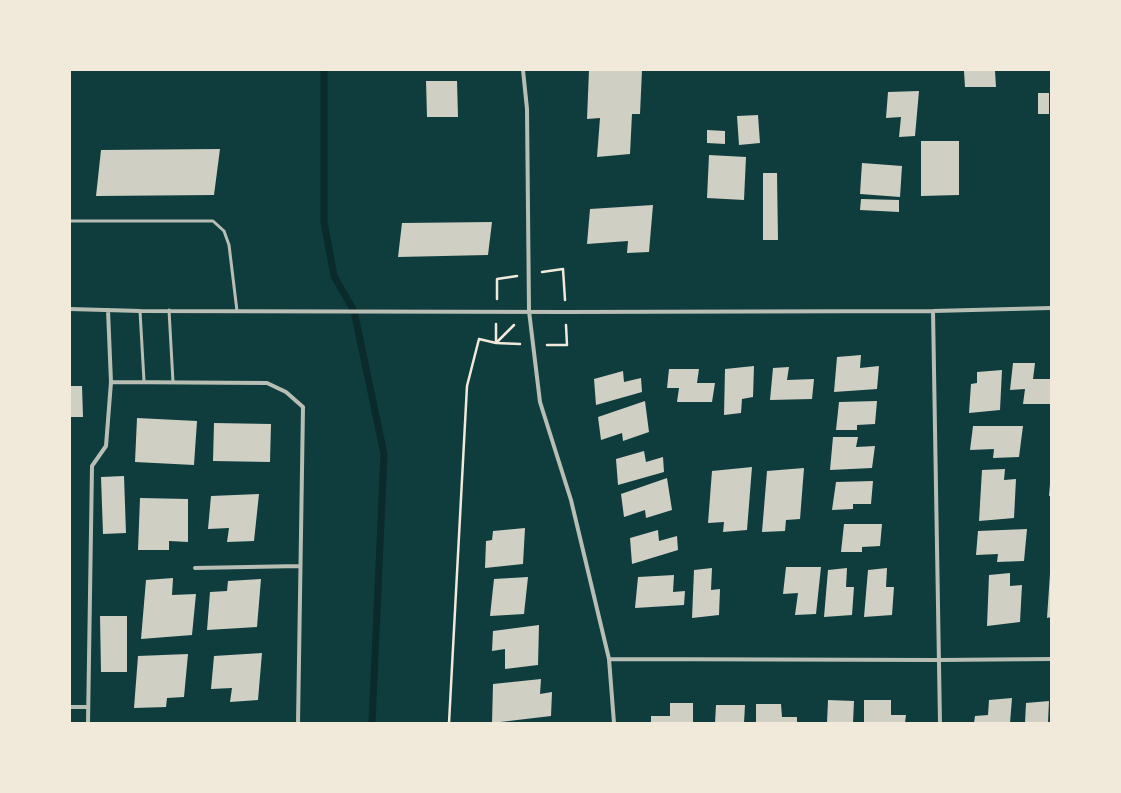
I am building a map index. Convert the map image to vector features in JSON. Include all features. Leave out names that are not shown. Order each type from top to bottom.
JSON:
[{"type":"street","points":[[523,70],[526,109],[529,312],[540,402],[571,500],[609,659],[614,723]]},
{"type":"street","points":[[70,309],[140,311],[529,312],[932,311],[1051,308]]},
{"type":"street","points":[[88,723],[92,466],[106,446],[111,382],[108,310]]},
{"type":"street","points":[[932,311],[940,723]]},
{"type":"street","points":[[111,382],[144,381],[267,383],[286,392],[303,407],[298,723]]},
{"type":"street","points":[[195,568],[300,566]]},
{"type":"street","points":[[609,659],[1051,659]]},
{"type":"street","points":[[70,707],[88,707]]},
{"type":"lane","points":[[70,222],[213,222],[224,231],[229,245],[237,311]]},
{"type":"lane","points":[[169,310],[173,382]]},
{"type":"lane","points":[[140,311],[144,381]]},
{"type":"path","points":[[448,723],[467,386],[479,339],[496,343],[529,312]]},
{"type":"building","points":[[589,70],[642,70],[640,114],[632,114],[630,154],[597,157],[600,118],[587,119]]},
{"type":"building","points":[[964,71],[995,71],[996,87],[965,87]]},
{"type":"building","points":[[426,81],[457,81],[458,117],[427,117]]},
{"type":"building","points":[[919,91],[915,136],[899,137],[901,117],[886,118],[888,92]]},
{"type":"building","points":[[1038,93],[1049,93],[1049,114],[1038,114]]},
{"type":"building","points":[[758,115],[760,143],[739,145],[737,116]]},
{"type":"building","points":[[707,130],[725,131],[725,144],[707,143]]},
{"type":"building","points":[[921,141],[959,141],[959,195],[921,196]]},
{"type":"building","points":[[220,149],[214,195],[96,196],[101,150]]},
{"type":"building","points":[[709,155],[746,157],[744,200],[707,198]]},
{"type":"building","points":[[862,163],[902,166],[900,197],[860,194]]},
{"type":"building","points":[[763,173],[777,173],[778,240],[763,240]]},
{"type":"building","points":[[861,199],[899,200],[899,212],[860,210]]},
{"type":"building","points":[[653,205],[649,252],[627,253],[628,241],[587,244],[590,209]]},
{"type":"building","points":[[492,222],[488,255],[398,257],[402,223]]},
{"type":"building","points":[[861,355],[860,368],[879,366],[877,389],[834,392],[837,357]]},
{"type":"building","points":[[1013,363],[1035,363],[1033,379],[1051,379],[1051,404],[1023,404],[1025,389],[1010,390]]},
{"type":"building","points":[[754,366],[753,397],[742,399],[741,413],[724,415],[725,369]]},
{"type":"building","points":[[789,367],[787,380],[814,379],[812,399],[770,400],[773,368]]},
{"type":"building","points":[[669,369],[699,369],[697,383],[715,383],[712,402],[677,402],[679,388],[667,388]]},
{"type":"building","points":[[1002,370],[1000,410],[969,413],[971,384],[977,383],[977,372]]},
{"type":"building","points":[[623,371],[624,382],[641,378],[642,392],[596,405],[594,379]]},
{"type":"building","points":[[70,386],[82,386],[83,417],[70,417]]},
{"type":"building","points":[[645,401],[649,432],[623,441],[622,433],[601,440],[598,417]]},
{"type":"building","points":[[877,401],[875,424],[857,425],[857,430],[836,430],[839,402]]},
{"type":"building","points":[[137,418],[197,421],[194,465],[135,462]]},
{"type":"building","points":[[214,423],[271,424],[270,462],[213,461]]},
{"type":"building","points":[[973,426],[1023,426],[1019,457],[993,458],[994,449],[970,450]]},
{"type":"building","points":[[833,437],[858,437],[856,447],[875,446],[872,468],[830,470]]},
{"type":"building","points":[[644,451],[646,462],[663,457],[664,472],[618,485],[616,459]]},
{"type":"building","points":[[752,467],[747,530],[723,532],[724,522],[708,523],[712,471]]},
{"type":"building","points":[[804,468],[800,519],[786,520],[785,531],[762,532],[767,471]]},
{"type":"building","points":[[1005,469],[1004,480],[1016,479],[1014,518],[979,521],[982,470]]},
{"type":"building","points":[[124,476],[126,533],[103,534],[101,477]]},
{"type":"building","points":[[667,478],[672,510],[646,518],[645,510],[624,517],[621,494]]},
{"type":"building","points":[[873,481],[871,504],[853,504],[853,509],[832,510],[836,482]]},
{"type":"building","points":[[1050,484],[1051,496],[1049,496]]},
{"type":"building","points":[[259,494],[254,541],[227,542],[229,528],[208,529],[211,496]]},
{"type":"building","points":[[140,498],[188,499],[188,542],[169,541],[169,550],[138,550]]},
{"type":"building","points":[[844,524],[882,524],[880,546],[862,547],[862,552],[841,552]]},
{"type":"building","points":[[525,528],[523,564],[485,568],[486,541],[492,540],[493,531]]},
{"type":"building","points":[[1027,529],[1024,561],[997,562],[998,554],[976,555],[978,531]]},
{"type":"building","points":[[658,530],[659,541],[677,536],[678,550],[632,564],[630,538]]},
{"type":"building","points":[[786,567],[821,567],[816,614],[795,615],[798,593],[783,594]]},
{"type":"building","points":[[712,568],[711,590],[720,589],[719,615],[692,618],[694,570]]},
{"type":"building","points":[[847,568],[846,587],[854,587],[852,615],[824,617],[828,570]]},
{"type":"building","points":[[887,568],[886,587],[894,587],[892,615],[864,617],[868,570]]},
{"type":"building","points":[[1010,573],[1010,586],[1022,585],[1020,622],[987,626],[989,575]]},
{"type":"building","points":[[1050,574],[1051,617],[1047,618]]},
{"type":"building","points":[[674,575],[673,592],[685,591],[684,605],[635,608],[638,577]]},
{"type":"building","points":[[528,577],[524,614],[490,616],[494,579]]},
{"type":"building","points":[[173,578],[172,595],[196,594],[192,635],[141,639],[146,580]]},
{"type":"building","points":[[261,579],[257,627],[207,630],[210,592],[227,591],[228,581]]},
{"type":"building","points":[[100,616],[127,616],[127,672],[101,672]]},
{"type":"building","points":[[539,625],[538,665],[505,669],[505,649],[492,651],[493,631]]},
{"type":"building","points":[[262,653],[258,700],[230,702],[232,688],[211,689],[214,656]]},
{"type":"building","points":[[188,654],[184,697],[167,698],[166,707],[134,708],[138,656]]},
{"type":"building","points":[[541,679],[540,694],[552,692],[551,716],[492,723],[493,684]]},
{"type":"building","points":[[1012,698],[1010,723],[974,723],[975,716],[988,715],[989,700]]},
{"type":"building","points":[[828,700],[854,701],[853,723],[827,723]]},
{"type":"building","points":[[864,700],[891,700],[891,715],[906,715],[905,723],[864,723]]},
{"type":"building","points":[[1049,701],[1048,723],[1025,723],[1026,703]]},
{"type":"building","points":[[670,703],[693,703],[693,723],[651,723],[651,716],[670,716]]},
{"type":"building","points":[[756,704],[781,704],[782,717],[797,717],[797,723],[756,723]]},
{"type":"building","points":[[716,705],[745,705],[744,723],[715,723]]},
{"type":"waterway","points":[[324,70],[324,222],[334,276],[354,311],[384,454],[372,723]]}]
